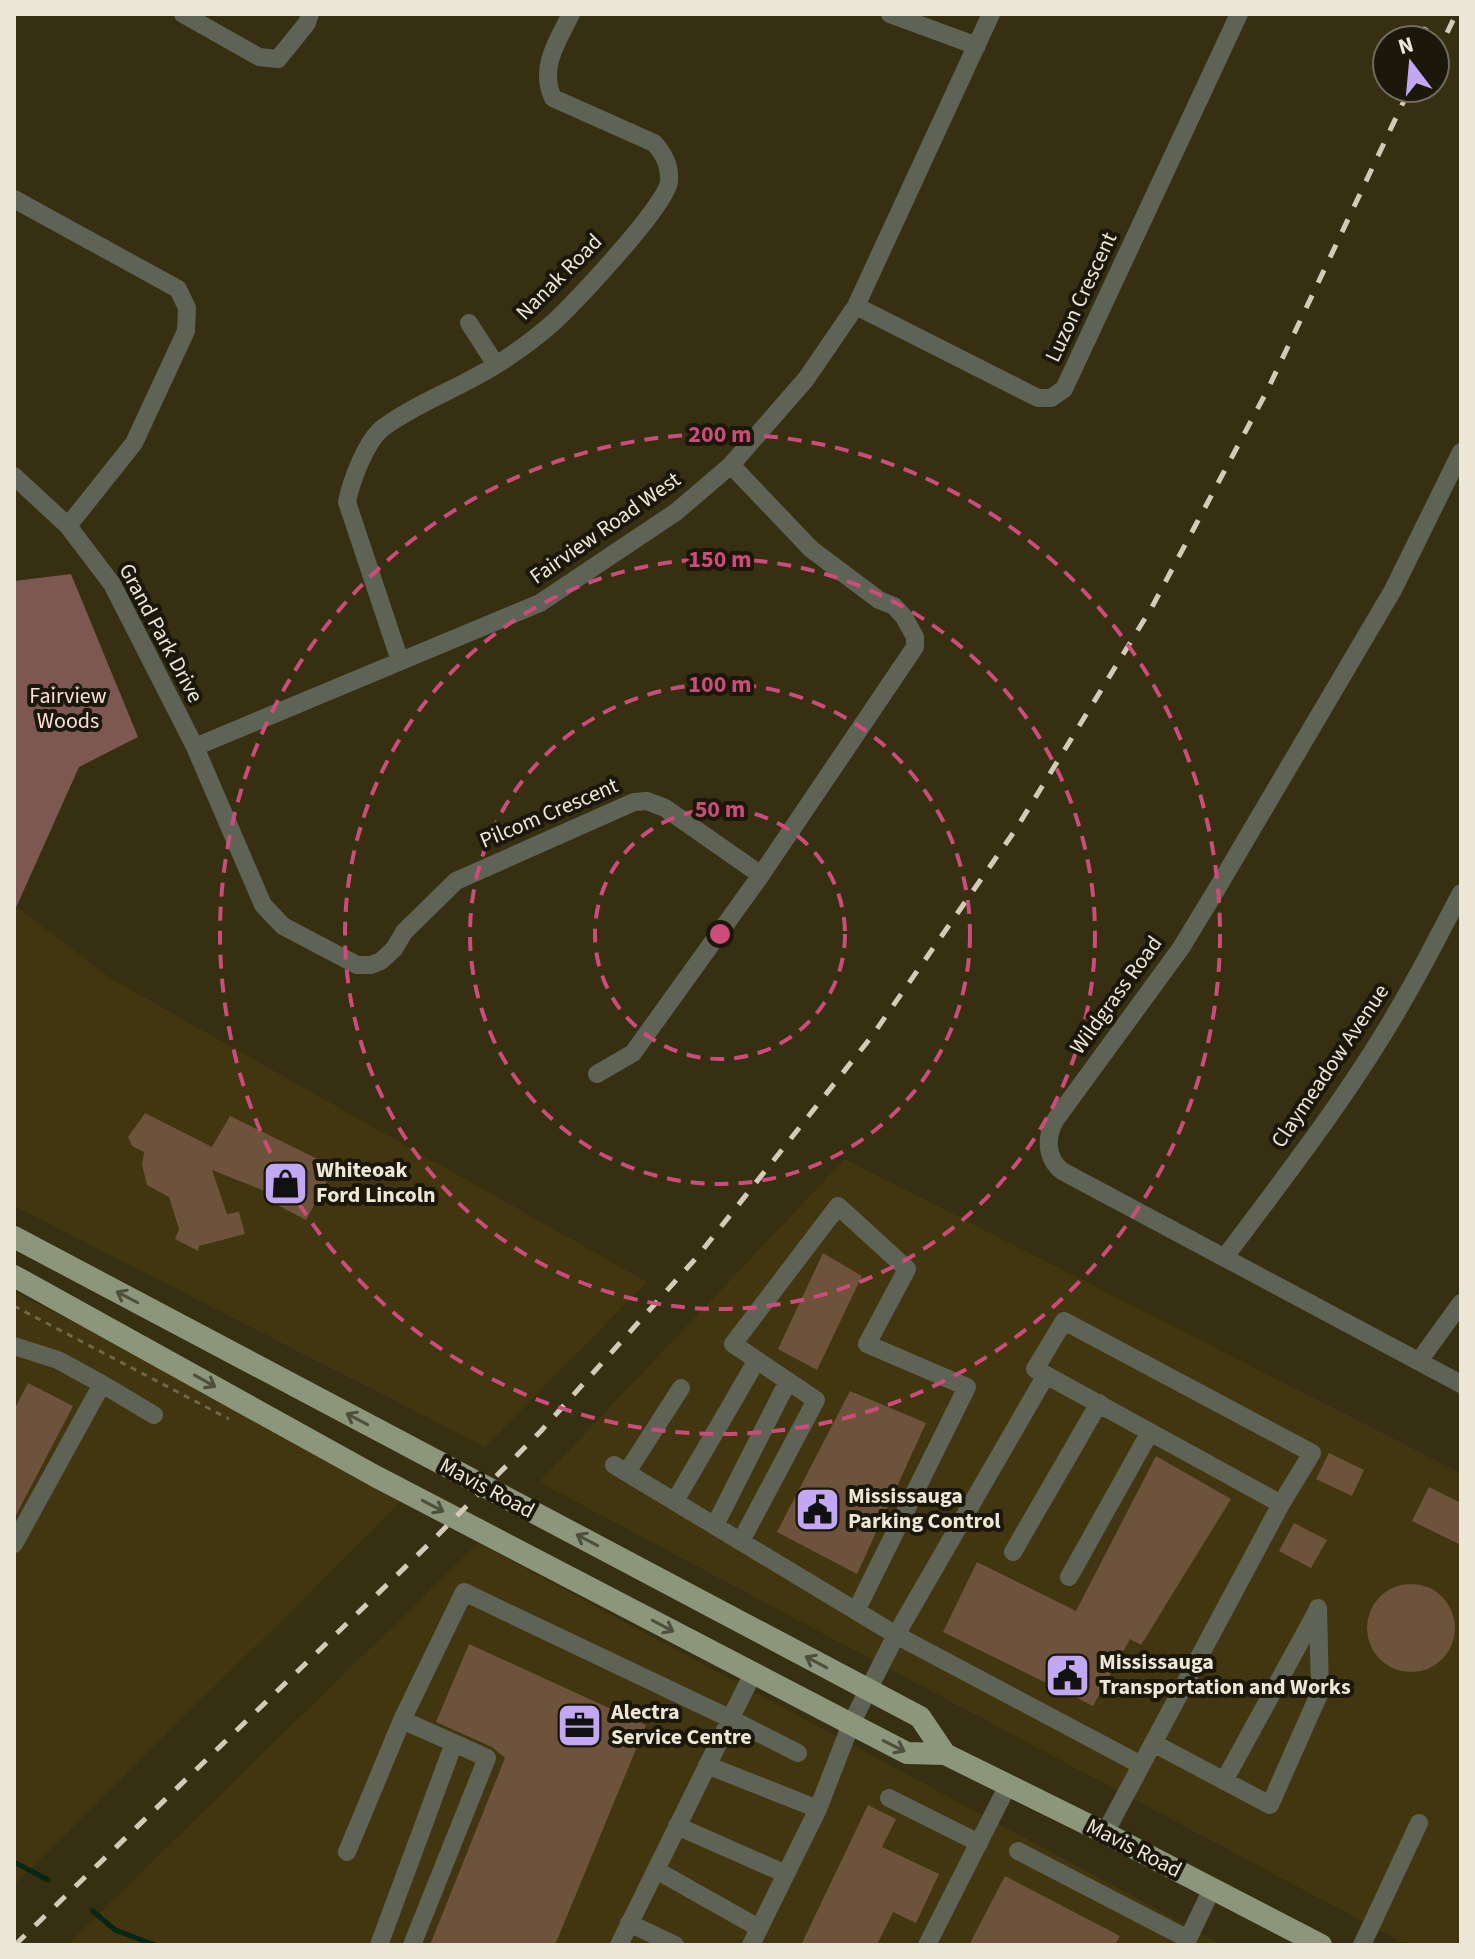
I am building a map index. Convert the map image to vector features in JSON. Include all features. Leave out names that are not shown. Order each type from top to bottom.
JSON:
[{"type":"main road","name":"Mavis Road","points":[[14,1237],[920,1717],[945,1754]]},
{"type":"main road","name":"Mavis Road","points":[[14,1276],[375,1476],[907,1753],[945,1754],[1105,1833],[1314,1943]]},
{"type":"street","points":[[183,14],[259,57],[278,59],[307,23],[310,14]]},
{"type":"street","name":"Nanak Road","points":[[400,661],[347,502],[350,486],[366,450],[381,428],[496,365],[553,323],[609,264],[670,184],[665,155],[654,143],[553,98],[547,85],[547,66],[571,14]]},
{"type":"street","points":[[890,14],[977,46]]},
{"type":"street","name":"Fairview Road West","points":[[195,747],[540,603],[676,512],[731,465],[806,379],[856,306],[991,14]]},
{"type":"street","name":"Luzon Crescent","points":[[856,306],[1038,398],[1051,398],[1064,389],[1239,14]]},
{"type":"street","points":[[14,199],[178,289],[187,308],[186,331],[134,443],[68,526]]},
{"type":"street","points":[[469,323],[496,365]]},
{"type":"street","name":"Wildgrass Road","points":[[1461,452],[1393,590],[1215,892],[1181,948],[1056,1119],[1049,1134],[1050,1157],[1062,1171],[1461,1384]]},
{"type":"street","points":[[597,1074],[633,1053],[761,875],[915,647],[915,637],[894,606],[879,600],[811,549],[731,465]]},
{"type":"street","name":"Grand Park Drive","points":[[14,476],[68,526],[112,584],[195,747]]},
{"type":"street","name":"Pilcom Crescent","points":[[195,747],[263,905],[283,926],[357,965],[381,961],[394,949],[404,932],[456,881],[634,802],[647,801],[665,808],[761,875]]},
{"type":"street","name":"Claymeadow Avenue","points":[[1225,1257],[1363,1065],[1403,1002],[1461,893]]},
{"type":"street","points":[[741,1541],[816,1400],[733,1344],[838,1206],[907,1269],[867,1344],[967,1387],[856,1611]]},
{"type":"street","points":[[1419,1361],[1461,1303]]},
{"type":"street","points":[[1105,1833],[1281,1504],[1312,1453],[1064,1321],[1035,1369],[1281,1504]]},
{"type":"street","points":[[14,1346],[58,1360],[154,1415]]},
{"type":"street","points":[[675,1501],[757,1360]]},
{"type":"street","points":[[656,1870],[755,1936],[818,1809],[851,1724],[896,1635],[1046,1375]]},
{"type":"street","points":[[715,1525],[788,1381]]},
{"type":"street","points":[[14,1544],[102,1384]]},
{"type":"street","points":[[681,1388],[621,1468],[896,1635],[1141,1765]]},
{"type":"street","points":[[1013,1552],[1099,1403]]},
{"type":"street","points":[[1069,1577],[1150,1432]]},
{"type":"street","points":[[347,1852],[402,1720],[464,1592],[798,1753]]},
{"type":"street","points":[[1153,1743],[1224,1781],[1270,1805],[1320,1692],[1318,1608],[1224,1781]]},
{"type":"street","points":[[619,1945],[753,1673]]},
{"type":"street","points":[[402,1720],[487,1758],[412,1945]]},
{"type":"street","points":[[379,1945],[454,1743]]},
{"type":"street","points":[[707,1765],[818,1809]]},
{"type":"street","points":[[927,1945],[1008,1785]]},
{"type":"street","points":[[889,1798],[979,1843]]},
{"type":"street","points":[[1362,1945],[1419,1823]]},
{"type":"street","points":[[677,1826],[786,1874]]},
{"type":"street","points":[[1018,1851],[1186,1942],[1212,1889]]},
{"type":"street","points":[[629,1923],[675,1945]]},
{"type":"path","points":[[14,1306],[229,1419]]},
{"type":"shaded area","points":[[17,907],[110,978],[647,1282],[485,1447],[14,1206],[14,912]]},
{"type":"shaded area","points":[[845,1159],[1461,1473],[1461,1945],[1407,1945],[539,1482]]},
{"type":"shaded area","points":[[14,1292],[412,1491],[14,1885]]},
{"type":"shaded area","points":[[478,1543],[1142,1901],[1222,1945],[67,1945]]},
{"type":"green space","name":"Fairview Woods","points":[[71,574],[138,737],[79,767],[14,912],[14,581]]},
{"type":"building","name":"Whiteoak Ford Lincoln","points":[[145,1113],[212,1147],[230,1116],[334,1167],[306,1220],[264,1198],[267,1192],[212,1170],[227,1214],[239,1212],[245,1234],[199,1246],[198,1251],[175,1239],[179,1229],[169,1197],[147,1185],[142,1165],[144,1152],[132,1146],[128,1137]]},
{"type":"building","points":[[823,1253],[862,1276],[817,1370],[778,1349]]},
{"type":"building","points":[[28,1383],[73,1406],[14,1519],[14,1410]]},
{"type":"building","points":[[850,1391],[926,1423],[857,1574],[777,1532]]},
{"type":"building","points":[[1329,1453],[1364,1470],[1352,1496],[1316,1479]]},
{"type":"building","points":[[1156,1456],[1231,1499],[1141,1645],[1130,1639],[1093,1706],[943,1632],[977,1562],[1076,1611]]},
{"type":"building","points":[[1429,1487],[1461,1503],[1461,1545],[1412,1521]]},
{"type":"building","points":[[1294,1523],[1327,1540],[1311,1568],[1279,1551]]},
{"type":"building","points":[[1411,1584],[1428,1588],[1442,1597],[1451,1611],[1455,1628],[1451,1645],[1442,1659],[1428,1668],[1411,1672],[1394,1668],[1380,1659],[1371,1645],[1367,1628],[1371,1611],[1380,1597],[1394,1588]]},
{"type":"building","points":[[469,1644],[646,1725],[555,1945],[430,1945],[505,1758],[492,1747],[436,1722]]},
{"type":"building","points":[[868,1805],[896,1819],[882,1847],[939,1874],[916,1923],[893,1912],[877,1945],[801,1945]]},
{"type":"building","points":[[1005,1876],[1120,1936],[1115,1945],[969,1945]]},
{"type":"waterway","points":[[14,1862],[48,1880]]},
{"type":"waterway","points":[[93,1911],[115,1930],[155,1945]]},
{"type":"railway","points":[[1427,24],[1432,14]]},
{"type":"railway","points":[[1451,24],[1456,14]]},
{"type":"railway","points":[[15,1945],[429,1544],[541,1431],[697,1257],[872,1036],[1016,829],[1152,607],[1267,391],[1402,104]]},
{"type":"place","name":"Whiteoak Ford Lincoln","points":[[285,1183]]},
{"type":"place","name":"Mississauga Parking Control","points":[[817,1509]]},
{"type":"place","name":"Mississauga Transportation and Works","points":[[1068,1675]]},
{"type":"place","name":"Alectra Service Centre","points":[[580,1725]]}]
